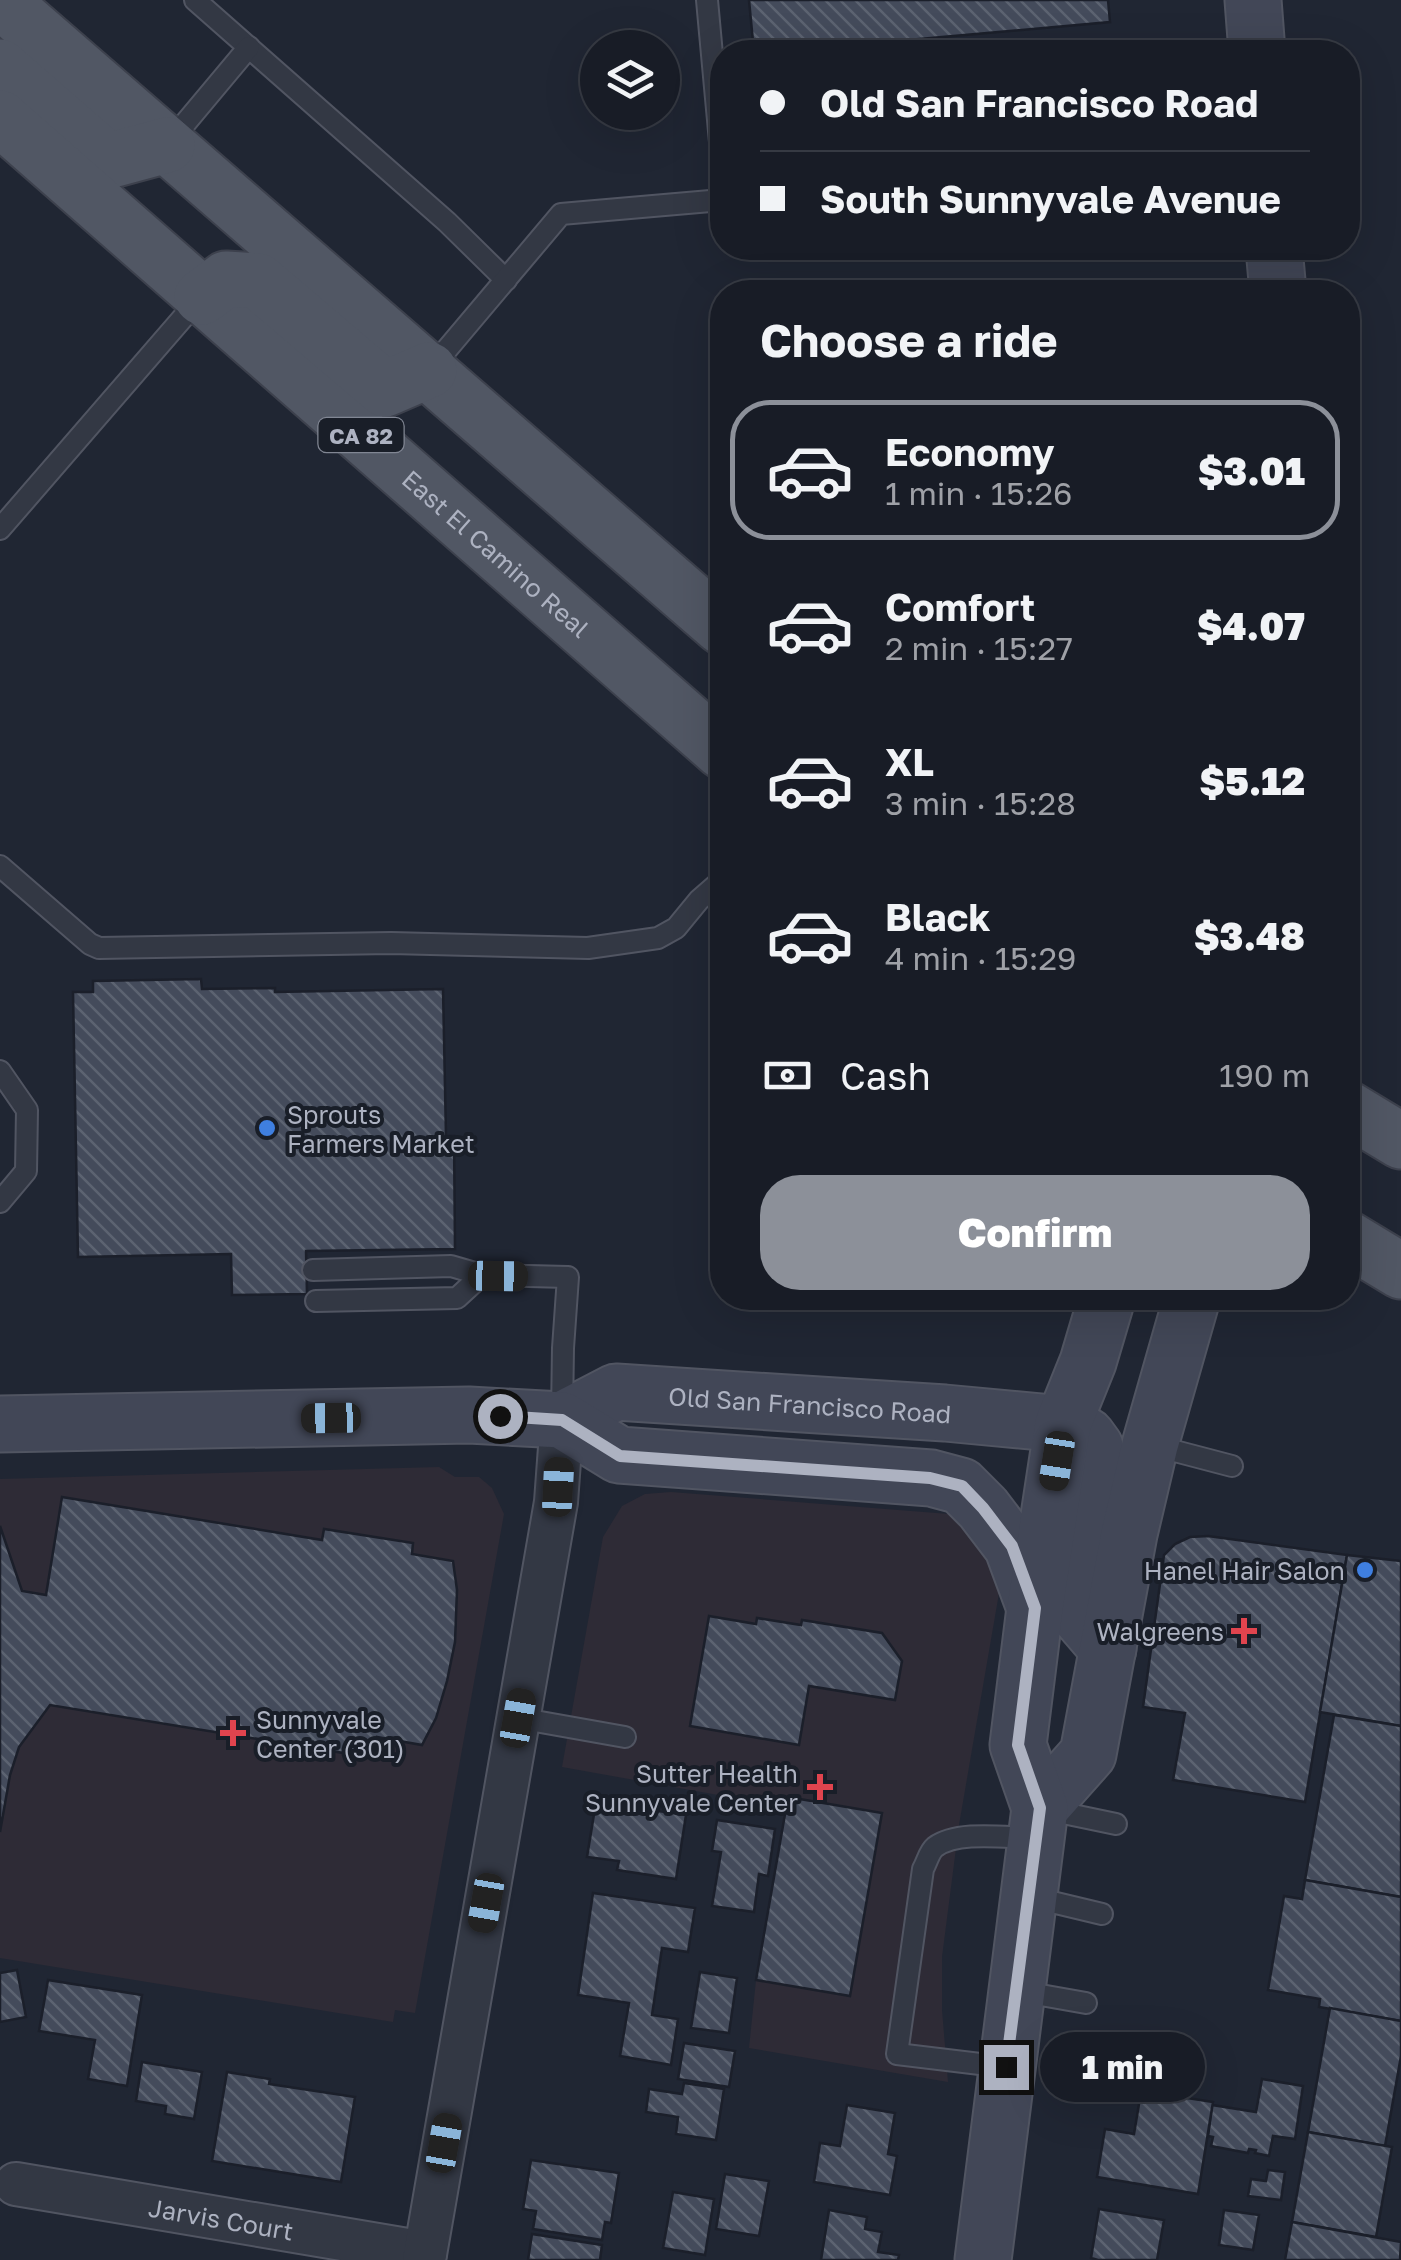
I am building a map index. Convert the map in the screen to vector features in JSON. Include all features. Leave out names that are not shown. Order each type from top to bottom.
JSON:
[{"type":"main road","points":[[0,0],[710,616]]},
{"type":"main road","points":[[1253,0],[1256,40]]},
{"type":"main road","points":[[0,67],[108,160],[166,144]]},
{"type":"main road","name":"East El Camino Real","points":[[0,118],[710,740]]},
{"type":"main road","points":[[202,297],[226,279],[258,281],[385,389],[429,370]]},
{"type":"main road","points":[[1360,1116],[1401,1140]]},
{"type":"main road","points":[[1360,1245],[1401,1271]]},
{"type":"main road","points":[[982,2260],[1037,1823],[1018,1745],[1035,1608],[1062,1424],[1088,1362],[1103,1310]]},
{"type":"main road","points":[[1037,1823],[1088,1754],[1129,1534],[1189,1310]]},
{"type":"main road","name":"Old San Francisco Road","points":[[562,1420],[616,1392],[1062,1424]]},
{"type":"main road","points":[[0,1424],[470,1415],[562,1420],[620,1456],[930,1478],[962,1486],[983,1508],[1012,1546],[1035,1608]]},
{"type":"main road","points":[[1062,1424],[1087,1436],[1095,1447],[1096,1469],[1071,1606],[1108,1649]]},
{"type":"street","points":[[424,2256],[556,1502],[562,1420]]},
{"type":"street","name":"Jarvis Court","points":[[16,2184],[424,2256]]},
{"type":"lane","points":[[195,0],[447,222],[506,280]]},
{"type":"lane","points":[[707,0],[711,40]]},
{"type":"lane","points":[[166,144],[249,47]]},
{"type":"lane","points":[[429,370],[561,214],[710,201]]},
{"type":"lane","points":[[0,529],[202,297]]},
{"type":"lane","points":[[0,866],[99,948],[392,943],[588,948],[658,938],[676,928],[710,891]]},
{"type":"lane","points":[[0,1071],[27,1110],[26,1171],[0,1202]]},
{"type":"lane","points":[[314,1270],[451,1266],[482,1275],[568,1276],[562,1420]]},
{"type":"lane","points":[[316,1300],[457,1298],[482,1275]]},
{"type":"lane","points":[[1150,1445],[1232,1466]]},
{"type":"lane","points":[[518,1718],[625,1737]]},
{"type":"lane","points":[[1006,2067],[897,2054],[924,1869],[931,1852],[937,1846],[967,1837],[1037,1823],[1116,1824]]},
{"type":"lane","points":[[1028,1896],[1102,1914]]},
{"type":"lane","points":[[1016,1991],[1086,2003]]},
{"type":"shaded area","name":"Sunnyvale Center (301)","points":[[439,1467],[455,1477],[479,1477],[492,1488],[504,1514],[415,2013],[395,2010],[393,2022],[0,1958],[0,1479]]},
{"type":"shaded area","name":"Sutter Health Sunnyvale Center","points":[[671,1492],[949,1514],[972,1520],[1003,1570],[959,1825],[942,1957],[948,2082],[749,2048],[756,1980],[785,1807],[562,1767],[603,1537],[622,1506],[645,1494]]},
{"type":"building","points":[[749,0],[1108,0],[1110,22],[909,40],[753,40]]},
{"type":"building","points":[[201,979],[202,989],[443,989],[446,1136],[454,1136],[455,1249],[306,1251],[307,1294],[232,1295],[231,1254],[78,1257],[73,992],[93,992],[93,981]]},
{"type":"building","points":[[62,1497],[322,1540],[324,1529],[413,1543],[412,1554],[453,1561],[457,1590],[455,1642],[436,1718],[422,1745],[377,1737],[374,1758],[50,1705],[19,1747],[0,1832],[0,1526],[22,1591],[46,1595]]},
{"type":"building","name":"Walgreens","points":[[1208,1536],[1347,1555],[1305,1802],[1173,1780],[1185,1713],[1143,1707],[1164,1555],[1190,1537]]},
{"type":"building","points":[[1347,1555],[1401,1561],[1401,1726],[1320,1712]]},
{"type":"building","points":[[709,1616],[756,1624],[757,1618],[801,1625],[802,1620],[882,1633],[902,1661],[895,1700],[809,1686],[799,1745],[690,1726]]},
{"type":"building","points":[[1334,1715],[1401,1726],[1401,1897],[1305,1880]]},
{"type":"building","points":[[788,1797],[882,1813],[850,1996],[756,1980]]},
{"type":"building","points":[[596,1802],[686,1815],[676,1879],[617,1870],[619,1861],[587,1857]]},
{"type":"building","points":[[717,1820],[775,1829],[768,1876],[759,1874],[754,1912],[712,1906],[721,1852],[712,1851]]},
{"type":"building","points":[[1305,1880],[1401,1897],[1401,2021],[1319,2007],[1320,1999],[1268,1990],[1284,1896],[1302,1899]]},
{"type":"building","points":[[593,1893],[695,1908],[688,1952],[662,1948],[652,2015],[678,2019],[671,2065],[620,2056],[629,2003],[578,1995]]},
{"type":"building","points":[[17,1970],[26,2017],[0,2022],[0,1973]]},
{"type":"building","points":[[700,1972],[737,1978],[729,2033],[691,2028]]},
{"type":"building","points":[[48,1980],[142,1995],[127,2086],[88,2079],[95,2040],[39,2031]]},
{"type":"building","points":[[1330,2008],[1401,2021],[1401,2056],[1385,2146],[1308,2132]]},
{"type":"building","points":[[684,2043],[735,2051],[729,2087],[678,2079]]},
{"type":"building","points":[[142,2062],[202,2072],[194,2119],[165,2114],[166,2106],[136,2101]]},
{"type":"building","points":[[227,2072],[270,2079],[269,2084],[355,2097],[341,2182],[212,2161]]},
{"type":"building","points":[[1262,2079],[1303,2086],[1295,2139],[1273,2136],[1269,2156],[1255,2153],[1256,2150],[1249,2149],[1248,2153],[1211,2146],[1213,2137],[1208,2136],[1212,2105],[1256,2112]]},
{"type":"building","points":[[684,2083],[724,2089],[716,2140],[676,2134],[678,2117],[646,2112],[649,2089],[682,2094]]},
{"type":"building","points":[[1168,2095],[1213,2102],[1198,2194],[1097,2177],[1105,2129],[1134,2134],[1140,2098],[1167,2102]]},
{"type":"building","points":[[847,2105],[895,2113],[888,2154],[897,2156],[890,2195],[814,2182],[820,2143],[840,2146]]},
{"type":"building","points":[[1308,2132],[1392,2147],[1376,2237],[1292,2222]]},
{"type":"building","points":[[531,2160],[619,2173],[611,2223],[605,2222],[602,2240],[533,2229],[536,2211],[523,2209]]},
{"type":"building","points":[[1268,2170],[1285,2172],[1281,2200],[1248,2196],[1251,2179],[1266,2181]]},
{"type":"building","points":[[725,2174],[769,2181],[759,2236],[716,2229]]},
{"type":"building","points":[[673,2192],[714,2199],[705,2255],[663,2248]]},
{"type":"building","points":[[1099,2209],[1164,2220],[1157,2260],[1091,2258]]},
{"type":"building","points":[[829,2210],[867,2217],[865,2229],[882,2232],[878,2252],[899,2255],[898,2260],[821,2260]]},
{"type":"building","points":[[1224,2210],[1259,2215],[1253,2250],[1219,2245]]},
{"type":"building","points":[[1292,2222],[1401,2242],[1400,2260],[1285,2260]]},
{"type":"building","points":[[532,2234],[602,2245],[600,2260],[528,2260]]},
{"type":"place","name":"Sprouts Farmers Market","points":[[267,1128]]},
{"type":"place","name":"Hanel Hair Salon","points":[[1365,1570]]},
{"type":"place","name":"Walgreens","points":[[1244,1631]]},
{"type":"place","name":"Sunnyvale Center (301)","points":[[233,1733]]},
{"type":"place","name":"Sutter Health Sunnyvale Center","points":[[820,1787]]},
{"type":"route","points":[[500,1416],[562,1420],[620,1456],[930,1478],[962,1486],[983,1508],[1012,1546],[1035,1608],[1018,1745],[1040,1808],[1006,2067]]}]
